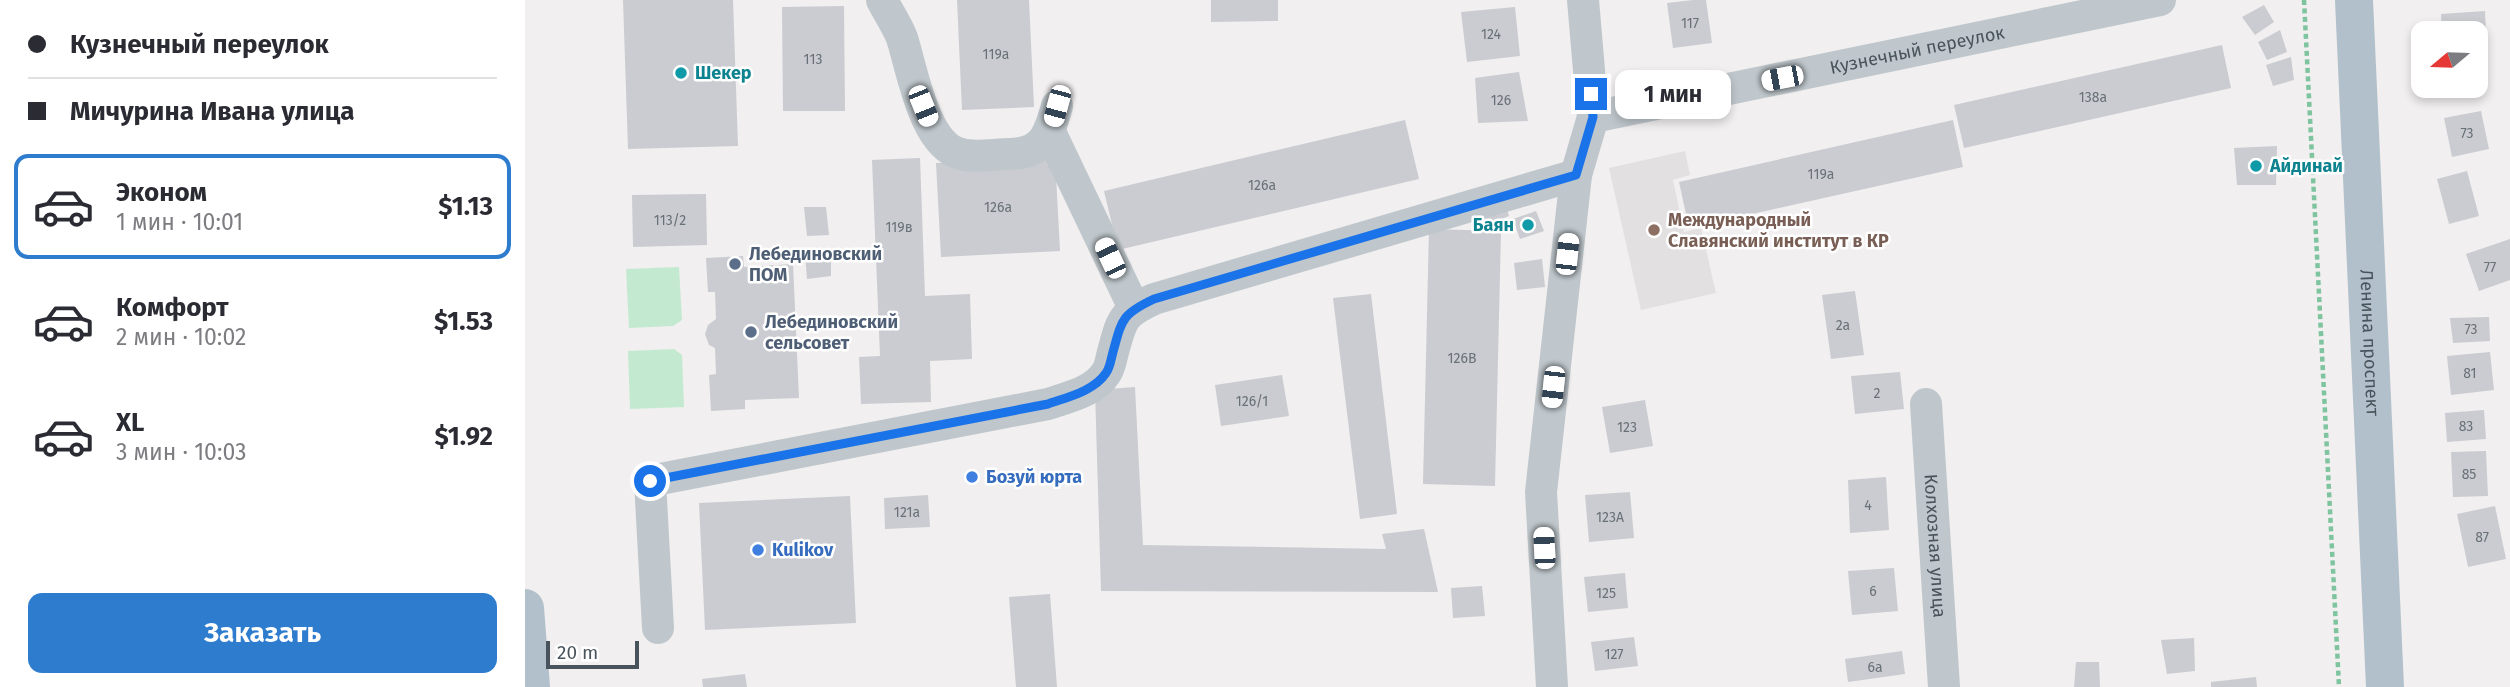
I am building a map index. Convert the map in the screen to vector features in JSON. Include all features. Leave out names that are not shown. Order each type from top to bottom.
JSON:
[{"type":"main road","name":"Ленина проспект","points":[[2354,0],[2385,687]]},
{"type":"main road","points":[[525,608],[531,687]]},
{"type":"street","points":[[882,0],[901,36],[914,84],[932,129],[947,148],[961,154],[1020,154],[1042,143],[1053,119],[1134,308]]},
{"type":"street","points":[[1552,687],[1541,492],[1576,175],[1593,117],[1583,0]]},
{"type":"street","name":"Кузнечный переулок","points":[[1593,117],[2160,0]]},
{"type":"street","points":[[659,628],[650,481],[1048,404],[1081,392],[1108,372],[1121,321],[1134,308],[1154,299],[1576,175]]},
{"type":"street","name":"Колхозная улица","points":[[1926,404],[1944,687]]},
{"type":"path","points":[[2304,0],[2339,687]]},
{"type":"shaded area","name":"Международный Славянский институт в КР","points":[[1685,151],[1690,175],[1673,180],[1684,232],[1701,228],[1716,293],[1641,310],[1609,168]]},
{"type":"green space","points":[[679,267],[682,320],[673,326],[629,328],[626,269]]},
{"type":"green space","points":[[674,349],[682,355],[684,407],[630,409],[628,351]]},
{"type":"building","name":"Шекер","points":[[623,0],[733,0],[738,146],[628,149]]},
{"type":"building","points":[[957,0],[1029,0],[1034,107],[962,110]]},
{"type":"building","points":[[1211,0],[1278,0],[1278,21],[1211,22]]},
{"type":"building","points":[[1706,0],[1712,43],[1673,48],[1667,3]]},
{"type":"building","points":[[2264,5],[2274,22],[2255,35],[2242,17]]},
{"type":"building","points":[[844,6],[845,111],[783,111],[782,7]]},
{"type":"building","points":[[1515,7],[1520,56],[1467,62],[1461,12]]},
{"type":"building","points":[[2485,11],[2485,21],[2441,21],[2441,14]]},
{"type":"building","points":[[2280,30],[2287,52],[2267,60],[2258,42]]},
{"type":"building","points":[[2222,45],[2231,88],[1964,148],[1954,105]]},
{"type":"building","points":[[2291,57],[2294,80],[2273,86],[2266,65]]},
{"type":"building","points":[[1519,72],[1528,121],[1478,123],[1475,78]]},
{"type":"building","points":[[2481,111],[2489,149],[2452,157],[2444,118]]},
{"type":"building","points":[[1405,120],[1419,179],[1118,250],[1104,191]]},
{"type":"building","points":[[1953,120],[1963,167],[1689,228],[1679,182]]},
{"type":"building","name":"Айдинай","points":[[2277,146],[2276,185],[2237,185],[2234,148]]},
{"type":"building","points":[[1055,157],[1060,251],[941,257],[936,163]]},
{"type":"building","points":[[920,158],[925,296],[970,294],[972,359],[930,361],[931,402],[861,404],[859,357],[880,356],[872,160]]},
{"type":"building","points":[[2467,171],[2479,216],[2449,224],[2437,179]]},
{"type":"building","points":[[706,194],[707,245],[633,247],[632,195]]},
{"type":"building","points":[[1506,206],[1509,216],[1486,225],[1482,215]]},
{"type":"building","points":[[804,207],[826,207],[829,235],[807,236]]},
{"type":"building","name":"Баян","points":[[1536,211],[1544,231],[1520,239],[1513,219]]},
{"type":"building","points":[[1429,229],[1501,231],[1495,486],[1423,484]]},
{"type":"building","points":[[2510,239],[2510,280],[2479,291],[2466,254]]},
{"type":"building","points":[[805,254],[831,254],[831,276],[807,279]]},
{"type":"building","name":"Лебединовский сельсовет","points":[[743,256],[744,267],[793,264],[799,398],[745,400],[745,409],[711,411],[709,375],[716,374],[715,348],[709,345],[705,334],[708,325],[716,319],[715,292],[708,292],[706,258]]},
{"type":"building","points":[[1542,259],[1545,287],[1517,290],[1514,263]]},
{"type":"building","points":[[1855,291],[1864,355],[1831,359],[1822,295]]},
{"type":"building","points":[[1371,294],[1397,514],[1360,519],[1333,298]]},
{"type":"building","points":[[2489,317],[2490,341],[2453,343],[2450,318]]},
{"type":"building","points":[[2490,352],[2494,390],[2451,395],[2447,356]]},
{"type":"building","points":[[1900,372],[1904,409],[1855,414],[1851,376]]},
{"type":"building","points":[[1282,375],[1289,416],[1221,426],[1215,385]]},
{"type":"building","points":[[1135,387],[1143,545],[1386,549],[1382,534],[1424,529],[1438,592],[1101,591],[1095,390]]},
{"type":"building","points":[[1645,400],[1653,446],[1610,453],[1602,407]]},
{"type":"building","points":[[2484,410],[2486,439],[2447,442],[2445,413]]},
{"type":"building","points":[[2486,451],[2488,496],[2453,497],[2451,452]]},
{"type":"building","points":[[1886,477],[1889,530],[1850,533],[1848,480]]},
{"type":"building","points":[[1630,492],[1634,538],[1589,542],[1585,495]]},
{"type":"building","points":[[928,495],[930,527],[885,529],[884,498]]},
{"type":"building","points":[[850,496],[856,623],[705,630],[699,503]]},
{"type":"building","points":[[2495,506],[2506,559],[2468,567],[2457,514]]},
{"type":"building","points":[[1894,568],[1898,611],[1852,615],[1848,571]]},
{"type":"building","points":[[1625,573],[1628,608],[1588,612],[1584,577]]},
{"type":"building","points":[[1482,586],[1485,616],[1453,618],[1451,588]]},
{"type":"building","points":[[1050,594],[1057,687],[1016,687],[1009,597]]},
{"type":"building","points":[[1634,637],[1638,666],[1595,671],[1591,642]]},
{"type":"building","points":[[2194,638],[2195,671],[2167,674],[2161,640]]},
{"type":"building","points":[[1902,651],[1905,674],[1848,682],[1845,659]]},
{"type":"building","points":[[2076,662],[2099,662],[2100,687],[2074,687]]},
{"type":"building","points":[[745,674],[747,687],[703,687],[702,679]]},
{"type":"building","points":[[2256,677],[2257,687],[2211,687],[2211,682]]},
{"type":"place","name":"Шекер","points":[[681,73]]},
{"type":"place","name":"Айдинай","points":[[2256,166]]},
{"type":"place","name":"Баян","points":[[1528,225]]},
{"type":"place","name":"Международный Славянский институт в КР","points":[[1654,230]]},
{"type":"place","name":"Лебединовский ПОМ","points":[[735,264]]},
{"type":"place","name":"Лебединовский сельсовет","points":[[751,332]]},
{"type":"place","name":"Бозуй юрта","points":[[972,477]]},
{"type":"place","name":"Kulikov","points":[[758,550]]},
{"type":"route","points":[[650,481],[1048,404],[1081,392],[1108,372],[1121,321],[1134,308],[1154,299],[1576,175],[1593,117],[1591,94]]}]
